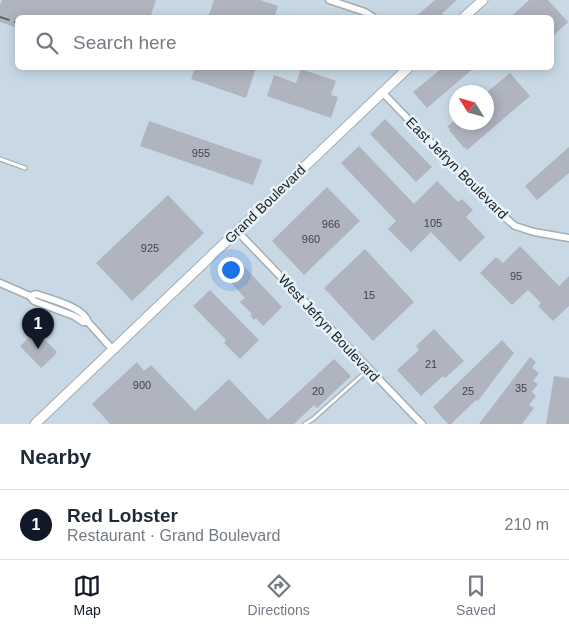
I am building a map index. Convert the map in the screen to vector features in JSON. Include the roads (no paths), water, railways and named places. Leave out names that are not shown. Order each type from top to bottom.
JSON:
[{"type":"street","points":[[328,0],[370,15]]},
{"type":"street","points":[[466,15],[483,0]]},
{"type":"street","name":"Grand Boulevard","points":[[35,424],[406,70]]},
{"type":"street","name":"East Jefryn Boulevard","points":[[382,92],[492,206],[515,226],[534,232],[569,238]]},
{"type":"street","name":"West Jefryn Boulevard","points":[[237,231],[422,424]]},
{"type":"street","points":[[0,283],[30,296],[36,294],[76,309],[87,317],[88,322],[113,350]]},
{"type":"lane","points":[[0,159],[25,168]]},
{"type":"lane","points":[[305,424],[314,419],[369,369]]},
{"type":"railway","points":[[0,17],[15,22]]},
{"type":"place","name":"Red Lobster","points":[[38,349]]}]
